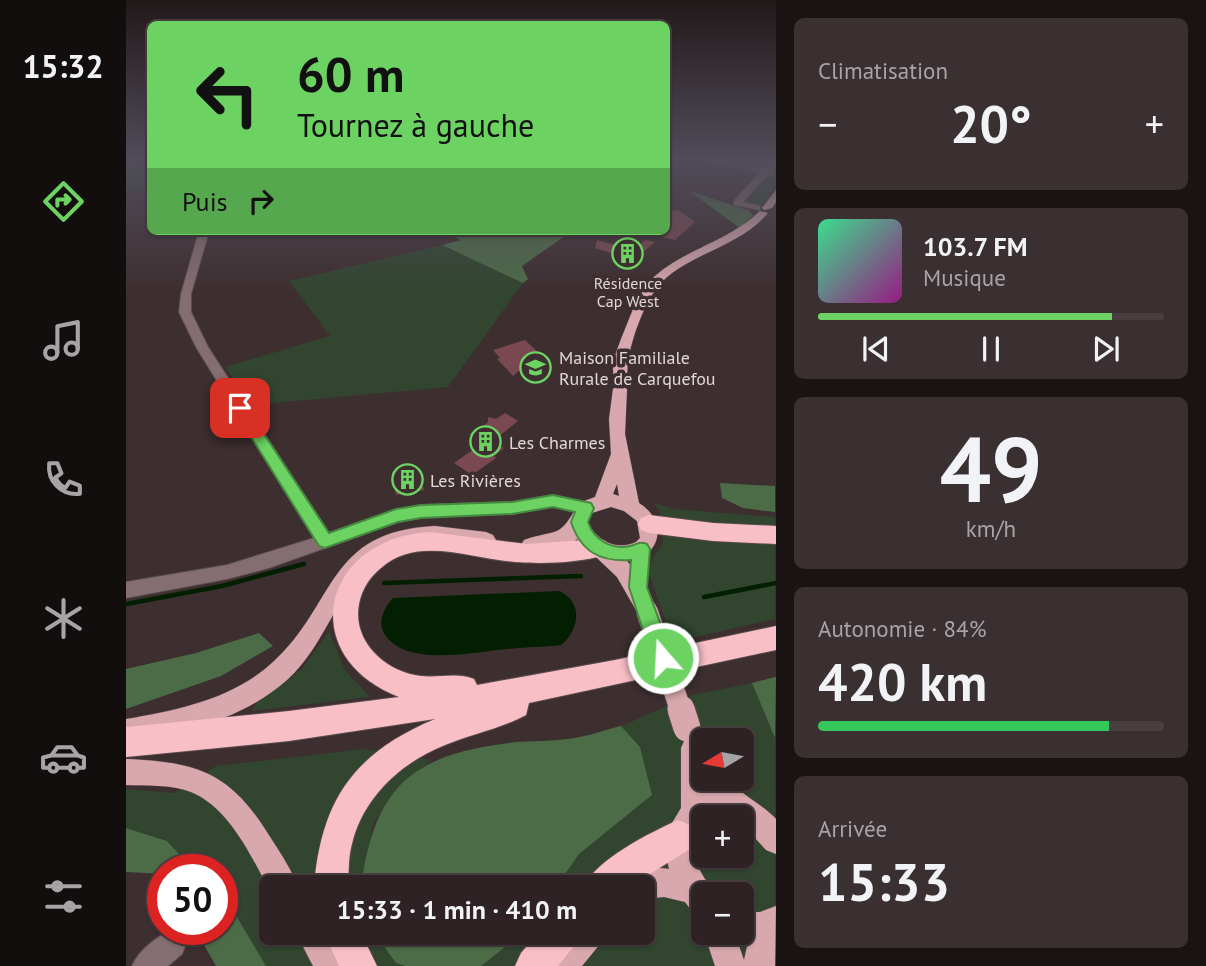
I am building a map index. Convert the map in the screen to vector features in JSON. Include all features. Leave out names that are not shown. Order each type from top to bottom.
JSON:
[{"type":"highway","points":[[649,524],[713,532],[775,535]]},
{"type":"highway","points":[[600,550],[517,553],[447,542],[399,545],[363,569],[352,584],[346,601],[344,621],[349,642],[362,662],[378,675],[407,687],[443,690],[585,671],[600,675]]},
{"type":"highway","points":[[126,742],[410,709],[600,675],[775,638]]},
{"type":"highway","points":[[126,754],[269,739],[516,705],[775,651]]},
{"type":"highway","points":[[332,875],[335,845],[348,807],[380,764],[414,744],[447,730],[498,716],[516,705]]},
{"type":"highway","points":[[616,875],[686,823]]},
{"type":"highway","points":[[348,945],[358,966]]},
{"type":"highway","points":[[534,966],[551,945]]},
{"type":"main road","points":[[631,506],[618,457],[616,426],[621,384],[619,368],[644,301],[655,284],[677,268],[737,237],[767,204]]},
{"type":"main road","points":[[126,731],[171,722],[221,705],[260,686],[277,673],[310,637],[350,569],[384,543],[407,535],[433,532],[506,544],[548,544],[568,535],[589,510],[618,457]]},
{"type":"main road","points":[[589,510],[612,500],[631,506],[649,524],[648,542],[641,549],[624,554],[600,550]]},
{"type":"main road","points":[[589,510],[584,537],[620,565],[638,587],[691,736]]},
{"type":"main road","points":[[638,587],[641,549]]},
{"type":"main road","points":[[126,772],[164,774],[201,783],[224,800],[251,831],[277,875]]},
{"type":"main road","points":[[691,781],[681,864],[691,884]]},
{"type":"main road","points":[[721,791],[732,805]]},
{"type":"main road","points":[[715,805],[732,805]]},
{"type":"main road","points":[[754,818],[775,839]]},
{"type":"main road","points":[[686,823],[691,820]]},
{"type":"main road","points":[[655,882],[671,882],[691,894]]},
{"type":"main road","points":[[754,928],[760,928],[775,921]]},
{"type":"main road","points":[[759,966],[763,944],[775,921]]},
{"type":"main road","points":[[318,945],[331,966]]},
{"type":"main road","points":[[562,966],[579,945]]},
{"type":"main road","points":[[723,945],[731,966]]},
{"type":"street","points":[[741,204],[762,210]]},
{"type":"street","points":[[203,235],[186,294],[185,312],[202,347],[325,541]]},
{"type":"street","points":[[126,590],[227,572],[396,516],[421,511],[512,508],[553,501],[589,510]]},
{"type":"street","points":[[146,966],[172,945]]},
{"type":"shaded area","points":[[707,204],[729,204],[750,211],[753,216],[740,228]]},
{"type":"shaded area","points":[[451,235],[566,235],[522,266],[528,279],[523,283],[442,245],[461,240]]},
{"type":"shaded area","points":[[442,245],[523,283],[448,387],[250,405],[225,367],[330,336],[289,281]]},
{"type":"shaded area","points":[[720,483],[775,486],[775,512],[743,508],[722,498]]},
{"type":"shaded area","points":[[654,503],[674,509],[775,517],[775,619],[673,642],[648,571],[663,542],[660,512]]},
{"type":"shaded area","points":[[560,591],[572,601],[576,614],[572,631],[561,645],[458,654],[423,654],[407,651],[394,644],[384,633],[381,624],[383,614],[393,598]]},
{"type":"shaded area","points":[[329,631],[345,670],[370,697],[252,711],[257,702],[302,669]]},
{"type":"shaded area","points":[[259,633],[273,646],[221,676],[126,709],[126,669],[196,653]]},
{"type":"shaded area","points":[[776,677],[775,738],[752,683]]},
{"type":"shaded area","points":[[752,683],[775,738],[775,966],[481,966],[508,945],[655,945],[655,875],[564,875],[579,854],[652,795],[640,747],[621,726],[693,695]]},
{"type":"shaded area","points":[[621,726],[640,747],[652,795],[579,854],[564,875],[363,875],[376,824],[388,801],[403,782],[423,768],[446,757],[475,749],[585,736]]},
{"type":"shaded area","points":[[364,749],[432,760],[395,790],[373,825],[363,875],[259,875],[259,945],[383,945],[396,963],[405,966],[266,966],[238,919],[238,854],[179,854],[167,841],[126,828],[126,789],[174,793],[216,766]]},
{"type":"shaded area","points":[[126,828],[167,841],[179,854],[147,854],[147,873],[126,872]]},
{"type":"shaded area","points":[[238,919],[266,966],[216,966],[204,945],[238,945]]},
{"type":"shaded area","points":[[383,945],[508,945],[481,966],[405,966],[396,963]]},
{"type":"building","points":[[678,210],[695,222],[675,240],[657,236],[670,235],[670,224],[673,221],[670,218],[670,211]]},
{"type":"building","name":"Résidence Cap West","points":[[597,240],[634,250],[645,240],[655,242],[629,264],[619,262],[625,257],[595,248]]},
{"type":"building","points":[[525,340],[541,355],[535,356],[513,376],[497,359],[500,358],[493,350]]},
{"type":"building","name":"Les Charmes","points":[[505,413],[518,421],[493,441],[504,448],[494,456],[496,458],[472,475],[454,463],[481,444],[471,437],[488,422],[488,417],[496,419]]},
{"type":"building","name":"Les Rivières","points":[[416,468],[424,490],[396,495],[392,472]]},
{"type":"waterway","points":[[126,604],[222,586],[304,564]]},
{"type":"waterway","points":[[384,583],[581,576]]},
{"type":"waterway","points":[[704,597],[776,583]]},
{"type":"place","name":"Résidence Cap West","points":[[628,254]]},
{"type":"place","name":"Maison Familiale Rurale de Carquefou","points":[[536,367]]},
{"type":"place","name":"Les Charmes","points":[[486,442]]},
{"type":"place","name":"Les Rivières","points":[[407,480]]},
{"type":"route","points":[[240,408],[325,541],[396,516],[421,511],[512,508],[553,501],[585,508],[579,522],[580,530],[591,544],[614,554],[633,553],[641,549],[638,557],[638,587],[663,658]]}]
